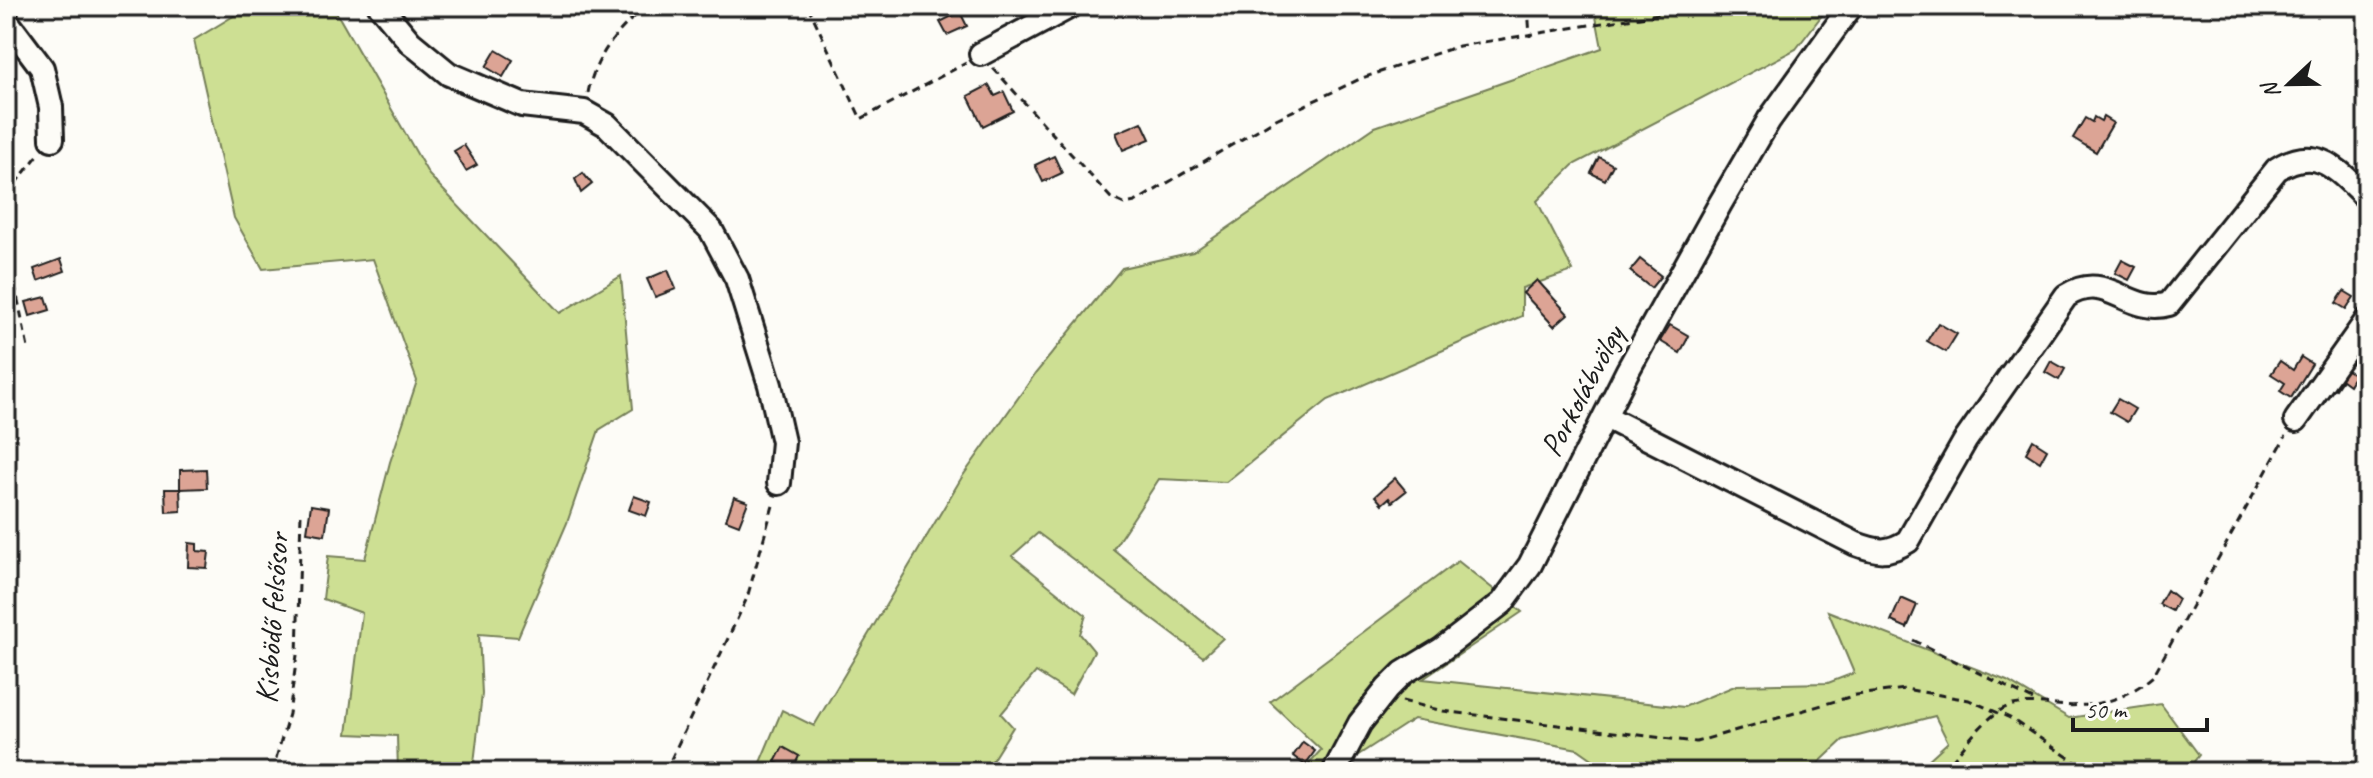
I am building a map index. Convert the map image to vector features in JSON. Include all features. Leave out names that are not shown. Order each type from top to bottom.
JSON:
[{"type":"street","points":[[380,6],[410,42],[449,74],[484,92],[522,105],[584,112],[618,136],[711,230],[725,251],[770,385],[783,442],[779,483]]},
{"type":"street","points":[[981,54],[1071,6]]},
{"type":"street","name":"Porkolábvölgy","points":[[1334,772],[1360,723],[1383,694],[1403,673],[1441,650],[1502,603],[1530,565],[1628,370],[1769,120],[1851,6]]},
{"type":"street","points":[[6,20],[42,68],[51,107],[52,139]]},
{"type":"street","points":[[1606,417],[1856,544],[1878,553],[1896,548],[1908,541],[1965,441],[2066,296],[2080,286],[2095,286],[2141,305],[2155,308],[2169,304],[2277,169],[2292,160],[2310,157],[2324,162],[2367,198]]},
{"type":"street","points":[[2296,420],[2367,320]]},
{"type":"path","points":[[584,112],[591,76],[606,46],[647,6]]},
{"type":"path","points":[[808,6],[861,119],[981,54],[1111,198],[1124,204],[1135,202],[1174,183],[1276,119],[1362,78],[1459,46],[1708,6]]},
{"type":"path","points":[[1528,6],[1530,37]]},
{"type":"path","points":[[6,195],[52,139]]},
{"type":"path","points":[[6,243],[28,348]]},
{"type":"path","points":[[1942,772],[1998,712],[2012,705],[2078,707],[2111,702],[2135,692],[2153,676],[2260,477],[2296,420]]},
{"type":"path","points":[[665,772],[747,598],[779,483]]},
{"type":"path","name":"Kisbödő felsősor","points":[[272,772],[289,714],[297,655],[301,513]]},
{"type":"path","points":[[1913,640],[2040,704]]},
{"type":"path","points":[[1383,694],[1443,711],[1696,742],[1856,695],[1905,689],[1969,700],[1998,712],[2090,772]]},
{"type":"green space","points":[[250,6],[341,6],[335,10],[429,175],[560,313],[621,276],[633,409],[599,430],[567,523],[518,637],[479,634],[482,694],[473,772],[398,772],[397,736],[347,734],[362,613],[323,599],[328,556],[365,559],[390,462],[417,381],[373,259],[263,269],[234,218],[194,40]]},
{"type":"green space","points":[[1594,6],[1829,6],[1796,49],[1573,165],[1537,201],[1573,271],[1522,288],[1522,316],[1328,400],[1226,482],[1159,479],[1113,549],[1223,638],[1203,657],[1038,533],[1012,556],[1086,615],[1080,634],[1094,651],[1071,694],[1036,672],[1001,714],[1013,727],[985,772],[756,772],[782,710],[814,726],[962,477],[1035,374],[1122,268],[1193,252],[1375,127],[1602,48]]},
{"type":"green space","points":[[1458,561],[1522,612],[1423,679],[1684,707],[1737,685],[1828,683],[1854,673],[1828,611],[2007,681],[2069,718],[2161,704],[2199,755],[2186,772],[1978,772],[1974,769],[1915,772],[1948,742],[1935,716],[1843,740],[1809,772],[1611,772],[1578,749],[1414,719],[1332,772],[1301,772],[1321,750],[1270,702]]},
{"type":"building","points":[[960,12],[967,26],[947,35],[940,22]]},
{"type":"building","points":[[496,50],[513,60],[503,77],[486,67]]},
{"type":"building","points":[[989,85],[995,96],[1004,92],[1013,111],[983,126],[968,96]]},
{"type":"building","points":[[2094,117],[2101,121],[2103,117],[2113,123],[2096,152],[2073,138],[2085,118],[2092,122]]},
{"type":"building","points":[[1142,122],[1150,139],[1123,150],[1116,133]]},
{"type":"building","points":[[464,145],[477,165],[466,171],[454,151]]},
{"type":"building","points":[[1054,156],[1062,173],[1043,182],[1035,165]]},
{"type":"building","points":[[1599,157],[1613,165],[1605,180],[1591,173]]},
{"type":"building","points":[[583,173],[592,184],[581,193],[575,179]]},
{"type":"building","points":[[61,259],[65,271],[38,281],[34,269]]},
{"type":"building","points":[[1640,259],[1661,276],[1651,288],[1630,271]]},
{"type":"building","points":[[2122,260],[2136,267],[2129,280],[2115,273]]},
{"type":"building","points":[[668,270],[676,289],[655,297],[647,279]]},
{"type":"building","points":[[1537,280],[1568,314],[1554,326],[1523,293]]},
{"type":"building","points":[[2344,291],[2354,297],[2346,309],[2336,303]]},
{"type":"building","points":[[46,297],[50,310],[30,316],[26,302]]},
{"type":"building","points":[[1938,323],[1957,334],[1946,352],[1927,341]]},
{"type":"building","points":[[1670,325],[1689,336],[1680,353],[1660,341]]},
{"type":"building","points":[[2301,357],[2312,364],[2291,398],[2280,391],[2285,383],[2271,374],[2280,361],[2293,370]]},
{"type":"building","points":[[2051,361],[2065,369],[2059,380],[2045,372]]},
{"type":"building","points":[[2341,366],[2355,375],[2349,385],[2342,380],[2336,389],[2329,384]]},
{"type":"building","points":[[2118,399],[2135,409],[2127,422],[2110,412]]},
{"type":"building","points":[[2033,440],[2047,449],[2040,462],[2026,453]]},
{"type":"building","points":[[206,469],[207,488],[180,489],[180,470]]},
{"type":"building","points":[[1395,478],[1406,491],[1392,502],[1389,498],[1382,504],[1375,496]]},
{"type":"building","points":[[165,489],[180,489],[181,511],[166,512]]},
{"type":"building","points":[[634,496],[651,502],[646,516],[629,510]]},
{"type":"building","points":[[734,497],[748,502],[739,525],[726,520]]},
{"type":"building","points":[[311,505],[329,508],[325,535],[307,532]]},
{"type":"building","points":[[189,543],[197,544],[197,551],[209,552],[207,568],[188,567]]},
{"type":"building","points":[[2167,590],[2178,599],[2172,611],[2159,604]]},
{"type":"building","points":[[1901,598],[1917,605],[1907,628],[1891,621]]},
{"type":"building","points":[[1303,742],[1315,751],[1305,765],[1293,756]]},
{"type":"building","points":[[783,747],[799,756],[792,771],[775,762]]}]
